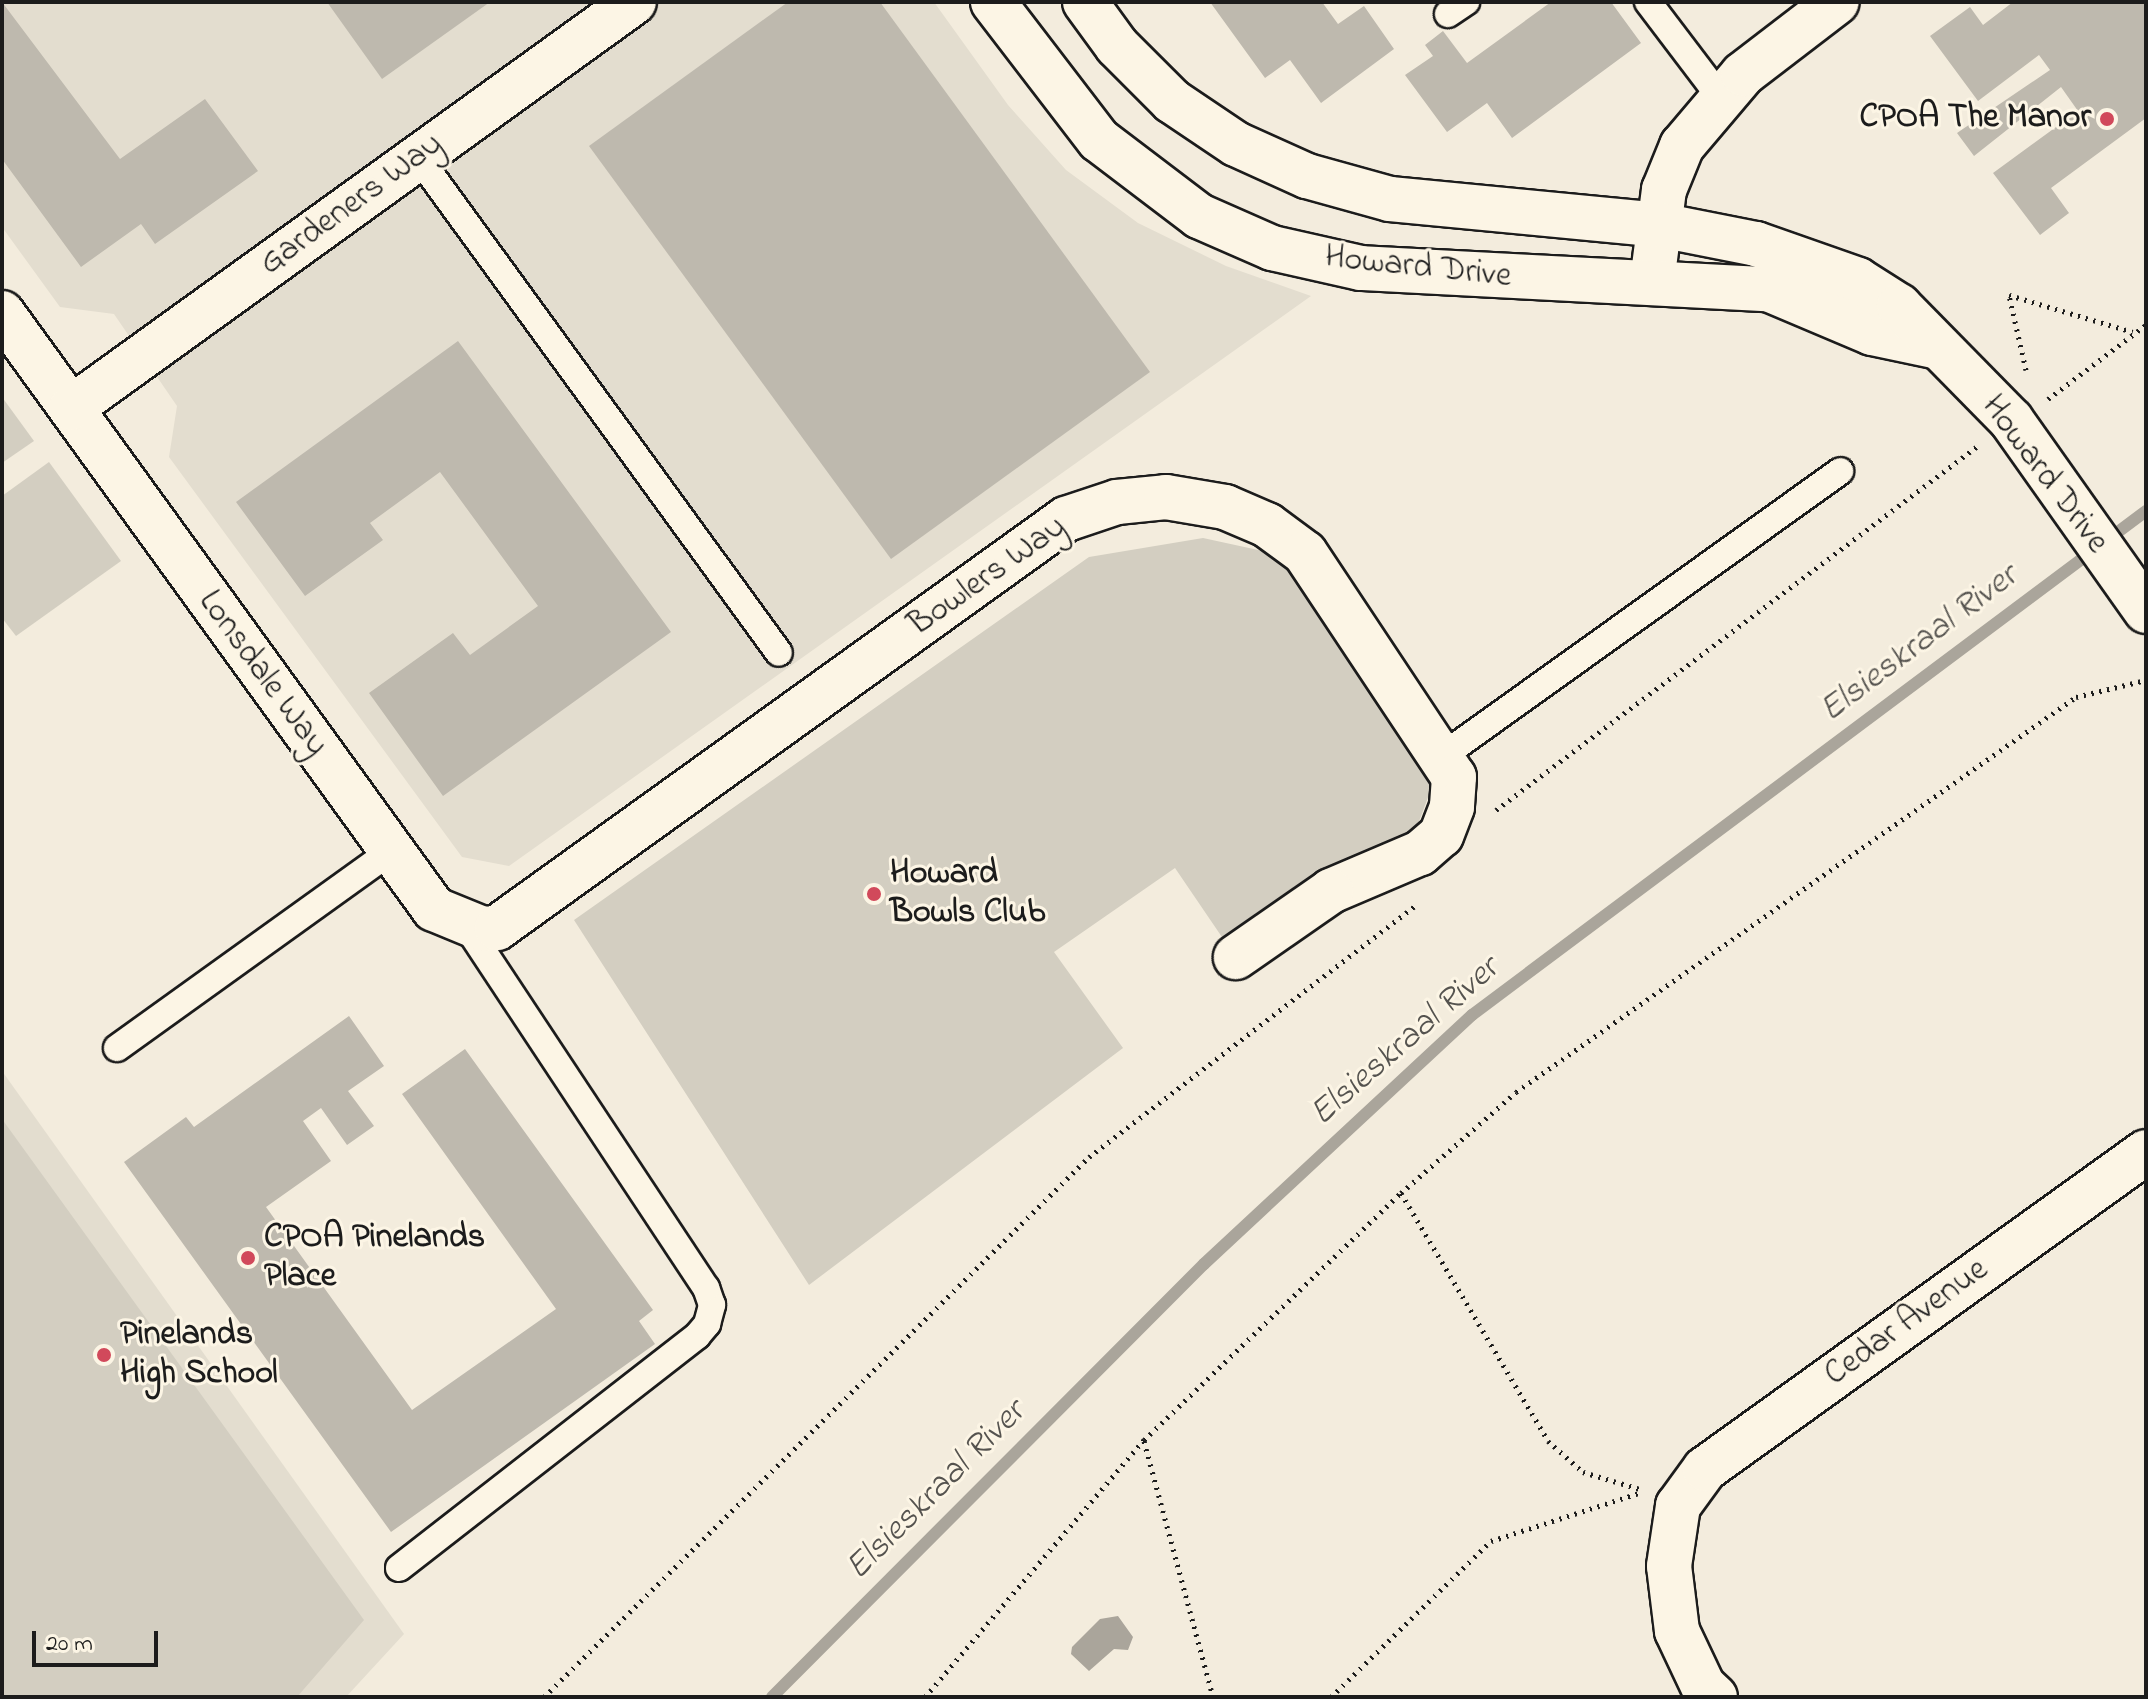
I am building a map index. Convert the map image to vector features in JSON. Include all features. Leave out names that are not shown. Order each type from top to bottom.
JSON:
[{"type":"street","name":"Gardeners Way","points":[[71,408],[634,2]]},
{"type":"street","name":"Howard Drive","points":[[993,2],[1099,140],[1199,216],[1272,248],[1361,268],[1768,289],[1872,333],[1934,346]]},
{"type":"street","name":"Howard Drive","points":[[1085,2],[1117,46],[1172,101],[1236,144],[1307,176],[1390,199],[1660,225],[1756,244],[1858,280],[1899,306],[1934,346],[2011,420],[2146,611]]},
{"type":"street","points":[[1652,282],[1664,190],[1682,146],[1720,97],[1837,2]]},
{"type":"street","name":"Lonsdale Way","points":[[2,313],[390,852],[434,909],[466,925]]},
{"type":"street","name":"Bowlers Way","points":[[466,925],[497,928],[1066,519],[1117,502],[1166,497],[1225,507],[1267,525],[1305,553],[1454,777],[1452,807],[1441,835],[1420,853],[1331,891],[1236,957]]},
{"type":"street","name":"Cedar Avenue","points":[[1715,1697],[1703,1686],[1677,1631],[1669,1566],[1678,1506],[1705,1469],[2146,1152]]},
{"type":"lane","points":[[1648,2],[1720,97]]},
{"type":"lane","points":[[418,157],[779,653]]},
{"type":"lane","points":[[1441,757],[1840,471]]},
{"type":"lane","points":[[117,1048],[390,852]]},
{"type":"lane","points":[[399,1568],[697,1336],[707,1324],[712,1305],[697,1275],[466,925]]},
{"type":"path","points":[[2027,377],[2009,295],[2133,332]]},
{"type":"path","points":[[2039,406],[2146,325]]},
{"type":"path","points":[[1494,813],[1503,800],[1986,439]]},
{"type":"path","points":[[925,1697],[1144,1440],[1401,1193],[1516,1092],[2076,697],[2146,680]]},
{"type":"path","points":[[544,1697],[1089,1157],[1425,898]]},
{"type":"path","points":[[1331,1697],[1491,1541],[1646,1491],[1583,1472],[1548,1441],[1401,1193]]},
{"type":"path","points":[[1144,1440],[1213,1697]]},
{"type":"shaded area","points":[[2,2],[934,2],[1008,105],[1066,170],[1138,223],[1226,266],[1311,296],[509,866],[462,857],[169,457],[177,406],[114,314],[60,307],[2,227]]},
{"type":"shaded area","points":[[2,397],[34,441],[2,463]]},
{"type":"shaded area","points":[[49,462],[121,561],[16,636],[2,618],[2,496]]},
{"type":"shaded area","name":"Howard Bowls Club","points":[[1203,538],[1290,557],[1437,773],[1417,827],[1226,943],[1175,868],[1054,952],[1123,1048],[809,1285],[574,920],[1089,557]]},
{"type":"shaded area","name":"Pinelands High School","points":[[2,1071],[404,1634],[346,1697],[2,1697]]},
{"type":"shaded area","name":"Pinelands High School","points":[[2,1119],[364,1620],[297,1697],[2,1697]]},
{"type":"shaded area","points":[[1118,1616],[1133,1637],[1128,1650],[1114,1649],[1089,1671],[1071,1654],[1072,1647],[1100,1619]]},
{"type":"building","points":[[2,2],[120,159],[205,99],[258,171],[155,244],[141,224],[81,267],[2,159]]},
{"type":"building","points":[[327,2],[490,2],[382,79]]},
{"type":"building","points":[[788,2],[880,2],[1150,372],[891,559],[589,146]]},
{"type":"building","points":[[1210,2],[1322,2],[1338,24],[1364,6],[1394,49],[1321,103],[1290,60],[1265,78]]},
{"type":"building","points":[[1551,2],[1611,2],[1641,43],[1512,138],[1487,103],[1447,132],[1405,75],[1433,56],[1425,45],[1443,31],[1467,63]]},
{"type":"building","name":"CPOA The Manor","points":[[2013,2],[2146,2],[2146,118],[2051,188],[2069,213],[2040,235],[1993,173],[2078,111],[2061,87],[1974,156],[1957,133],[2050,70],[2039,55],[1978,101],[1930,36],[1970,7],[1983,25]]},
{"type":"building","points":[[458,341],[671,632],[443,796],[369,693],[453,633],[470,655],[538,606],[440,472],[370,523],[383,540],[305,596],[236,502]]},
{"type":"building","name":"CPOA Pinelands Place","points":[[349,1016],[384,1066],[348,1091],[374,1126],[347,1145],[321,1108],[303,1121],[331,1161],[266,1207],[412,1410],[556,1309],[402,1094],[465,1049],[653,1310],[639,1321],[655,1344],[391,1532],[124,1162],[186,1117],[194,1127]]},
{"type":"waterway","name":"Elsieskraal River","points":[[772,1697],[1204,1264],[1472,1015],[2146,511]]},
{"type":"place","name":"CPOA The Manor","points":[[2107,119]]},
{"type":"place","name":"Howard Bowls Club","points":[[874,894]]},
{"type":"place","name":"CPOA Pinelands Place","points":[[248,1258]]},
{"type":"place","name":"Pinelands High School","points":[[104,1355]]}]
